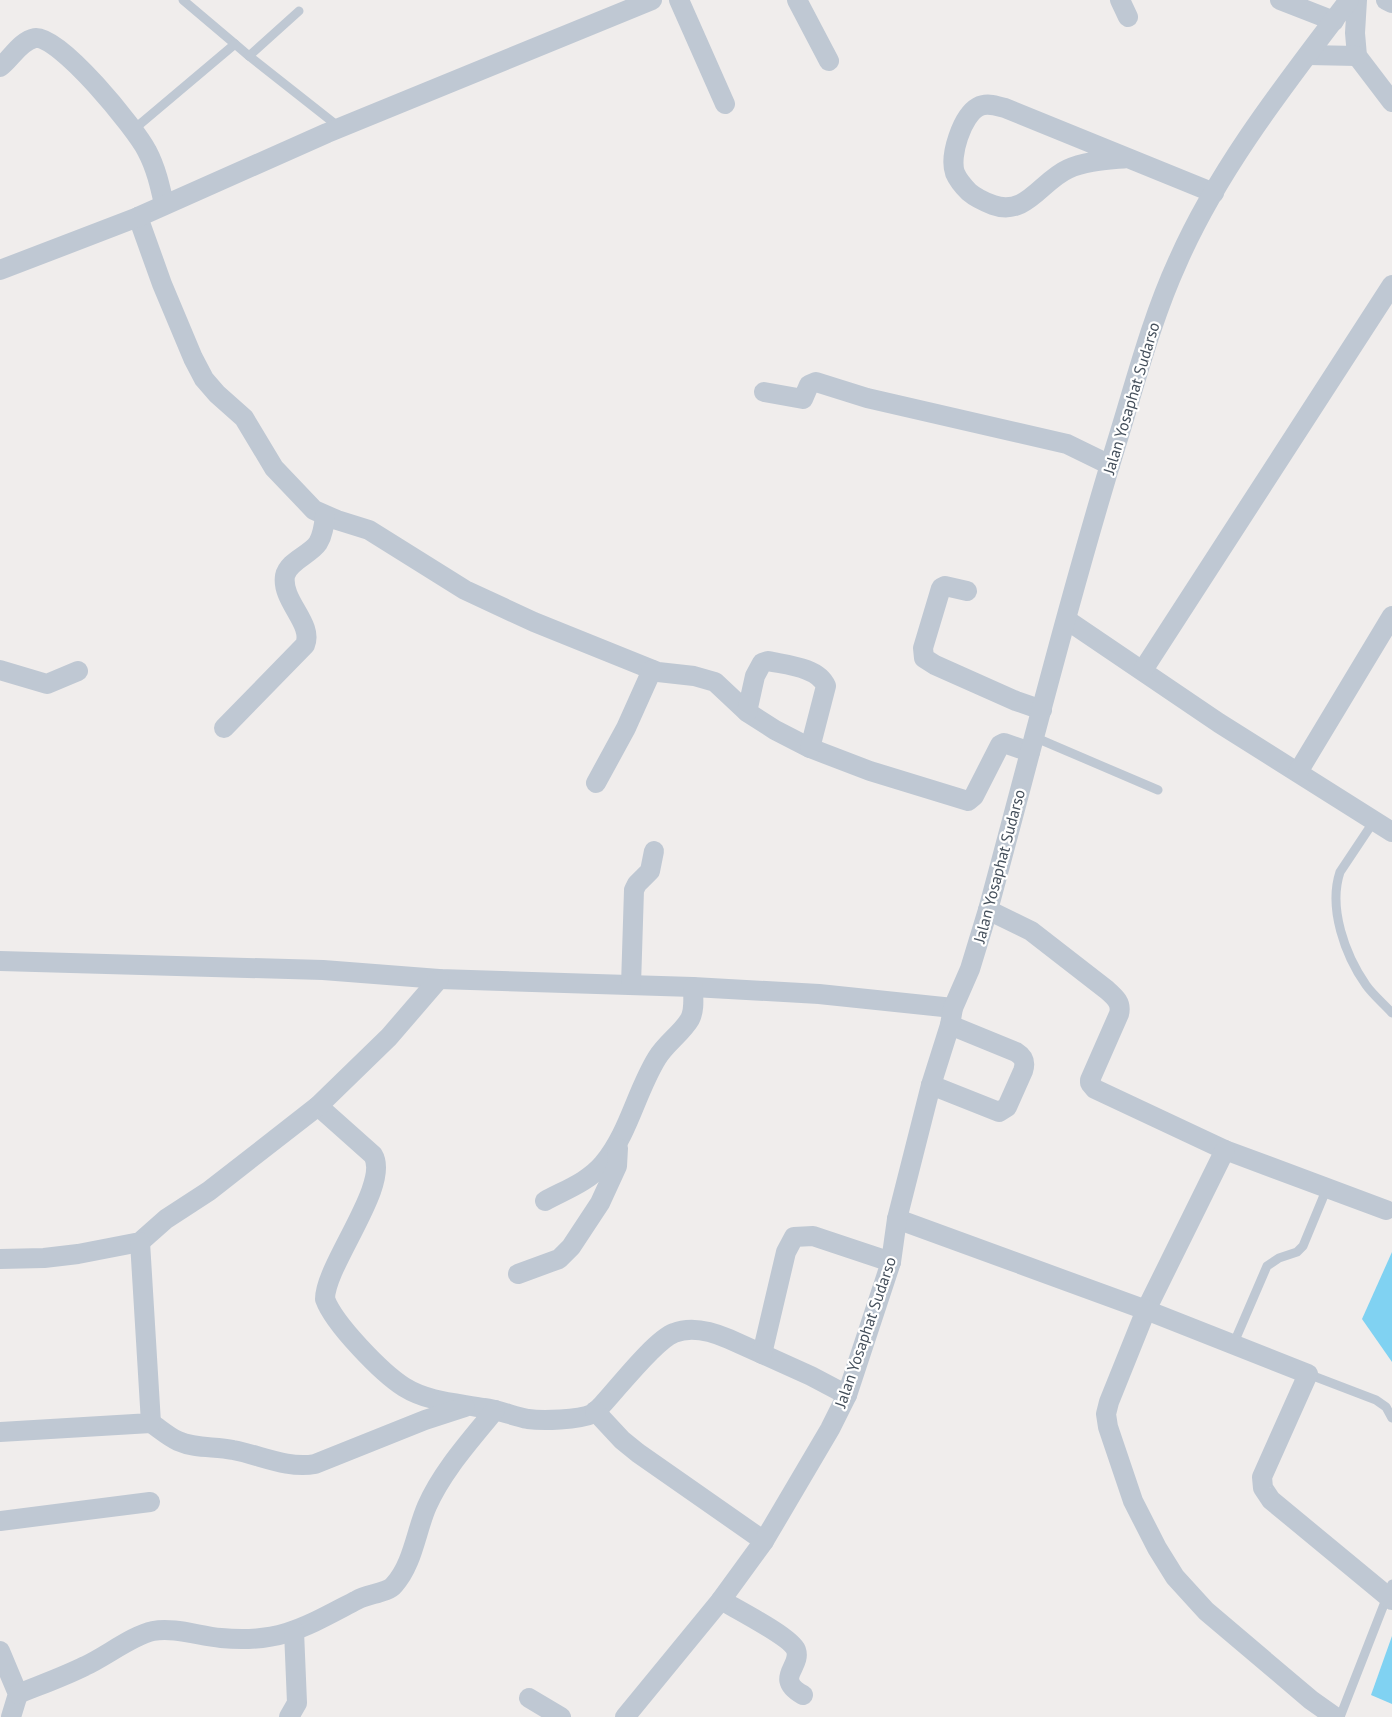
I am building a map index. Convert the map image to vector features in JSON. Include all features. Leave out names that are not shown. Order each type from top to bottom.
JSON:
[{"type":"street","points":[[0,270],[138,217],[329,133],[652,0]]},
{"type":"street","points":[[679,0],[725,104]]},
{"type":"street","points":[[797,0],[829,61]]},
{"type":"street","points":[[1280,0],[1334,21]]},
{"type":"street","name":"Jalan Yosaphat Sudarso","points":[[625,1717],[721,1600],[764,1541],[830,1429],[847,1395],[891,1262],[897,1219],[931,1085],[970,969],[1004,851],[1032,745],[1030,705],[1066,620],[1086,545],[1098,459],[1178,261],[1214,193],[1263,117],[1350,0]]},
{"type":"street","points":[[1357,0],[1355,33],[1357,56],[1392,102]]},
{"type":"street","points":[[1386,0],[1392,3]]},
{"type":"street","points":[[0,67],[32,39],[47,40],[83,71],[133,130],[156,172],[164,204]]},
{"type":"street","points":[[1308,55],[1357,56]]},
{"type":"street","points":[[1127,158],[1070,168],[1022,205],[1011,208],[991,205],[969,192],[956,175],[954,165],[955,149],[964,122],[976,108],[989,104],[1005,108],[1214,193]]},
{"type":"street","points":[[138,217],[166,294],[204,379],[244,418],[280,475],[314,510],[325,516],[369,530],[465,590],[534,622],[652,670],[694,676],[716,682],[747,712],[775,730],[810,748],[870,771],[968,801],[974,796],[1000,745],[1032,745]]},
{"type":"street","points":[[1143,670],[1392,285]]},
{"type":"street","points":[[764,392],[803,399],[809,385],[816,382],[867,398],[1066,444],[1098,459]]},
{"type":"street","points":[[224,728],[305,645],[308,635],[286,590],[286,574],[291,566],[318,543],[325,516]]},
{"type":"street","points":[[967,591],[945,586],[941,588],[922,648],[923,656],[932,664],[1030,705]]},
{"type":"street","points":[[1298,772],[1392,616]]},
{"type":"street","points":[[1066,620],[1219,723],[1392,832]]},
{"type":"street","points":[[747,712],[755,676],[762,663],[768,661],[814,673],[822,679],[826,686],[810,748]]},
{"type":"street","points":[[0,670],[47,684],[78,671]]},
{"type":"street","points":[[596,783],[626,728],[652,670]]},
{"type":"street","points":[[631,985],[634,890],[650,871],[654,851]]},
{"type":"street","points":[[988,910],[1030,931],[1117,1000],[1119,1014],[1090,1080],[1093,1087],[1225,1150],[1386,1210]]},
{"type":"street","points":[[0,961],[323,970],[439,979],[693,987],[819,994],[952,1017],[1016,1052],[1023,1058],[1025,1065],[1007,1107],[999,1112],[931,1085]]},
{"type":"street","points":[[0,1259],[44,1258],[78,1254],[140,1242],[318,1106],[388,1037],[439,979]]},
{"type":"street","points":[[545,1201],[582,1182],[594,1173],[618,1145],[657,1059],[689,1020],[693,1006],[693,987]]},
{"type":"street","points":[[318,1106],[374,1155],[377,1166],[361,1216],[328,1285],[325,1294],[327,1303],[345,1330],[388,1375],[404,1387],[420,1395],[530,1419],[575,1418],[595,1411],[657,1344],[676,1332],[687,1330],[716,1334],[847,1395]]},
{"type":"street","points":[[518,1274],[558,1259],[571,1247],[592,1216],[613,1173],[618,1161],[618,1145]]},
{"type":"street","points":[[1225,1150],[1146,1310],[1106,1414],[1133,1501],[1175,1577],[1206,1611],[1311,1700],[1335,1717]]},
{"type":"street","points":[[897,1219],[1146,1310],[1308,1374],[1262,1477],[1263,1488],[1270,1500],[1390,1594]]},
{"type":"street","points":[[762,1354],[786,1252],[794,1237],[813,1236],[891,1262]]},
{"type":"street","points":[[140,1242],[151,1423]]},
{"type":"street","points":[[0,1432],[151,1423],[178,1441],[187,1444],[231,1449],[306,1466],[425,1420],[469,1406]]},
{"type":"street","points":[[18,1694],[85,1666],[150,1632],[168,1631],[245,1640],[282,1636],[369,1594],[393,1587],[405,1568],[427,1506],[436,1488],[452,1463],[495,1410]]},
{"type":"street","points":[[595,1411],[638,1453],[764,1541]]},
{"type":"street","points":[[0,1521],[150,1502]]},
{"type":"street","points":[[721,1600],[773,1631],[794,1647],[796,1657],[790,1682],[794,1689],[803,1695]]},
{"type":"street","points":[[289,1717],[297,1703],[294,1631]]},
{"type":"street","points":[[0,1651],[18,1694],[11,1717]]},
{"type":"street","points":[[529,1698],[561,1717]]},
{"type":"lane","points":[[183,0],[233,45],[249,56],[329,133]]},
{"type":"lane","points":[[249,56],[299,11]]},
{"type":"lane","points":[[133,130],[233,45]]},
{"type":"lane","points":[[1032,745],[1158,790]]},
{"type":"lane","points":[[1374,821],[1340,872],[1337,880],[1336,902],[1339,922],[1348,951],[1366,985],[1392,1013]]},
{"type":"lane","points":[[1233,1345],[1267,1266],[1279,1258],[1297,1252],[1303,1246],[1327,1188]]},
{"type":"lane","points":[[1308,1374],[1377,1400],[1386,1407],[1392,1418]]},
{"type":"lane","points":[[1340,1717],[1390,1594]]},
{"type":"water","points":[[1392,1252],[1392,1362],[1362,1319]]},
{"type":"water","points":[[1392,1636],[1392,1704],[1371,1695]]}]
